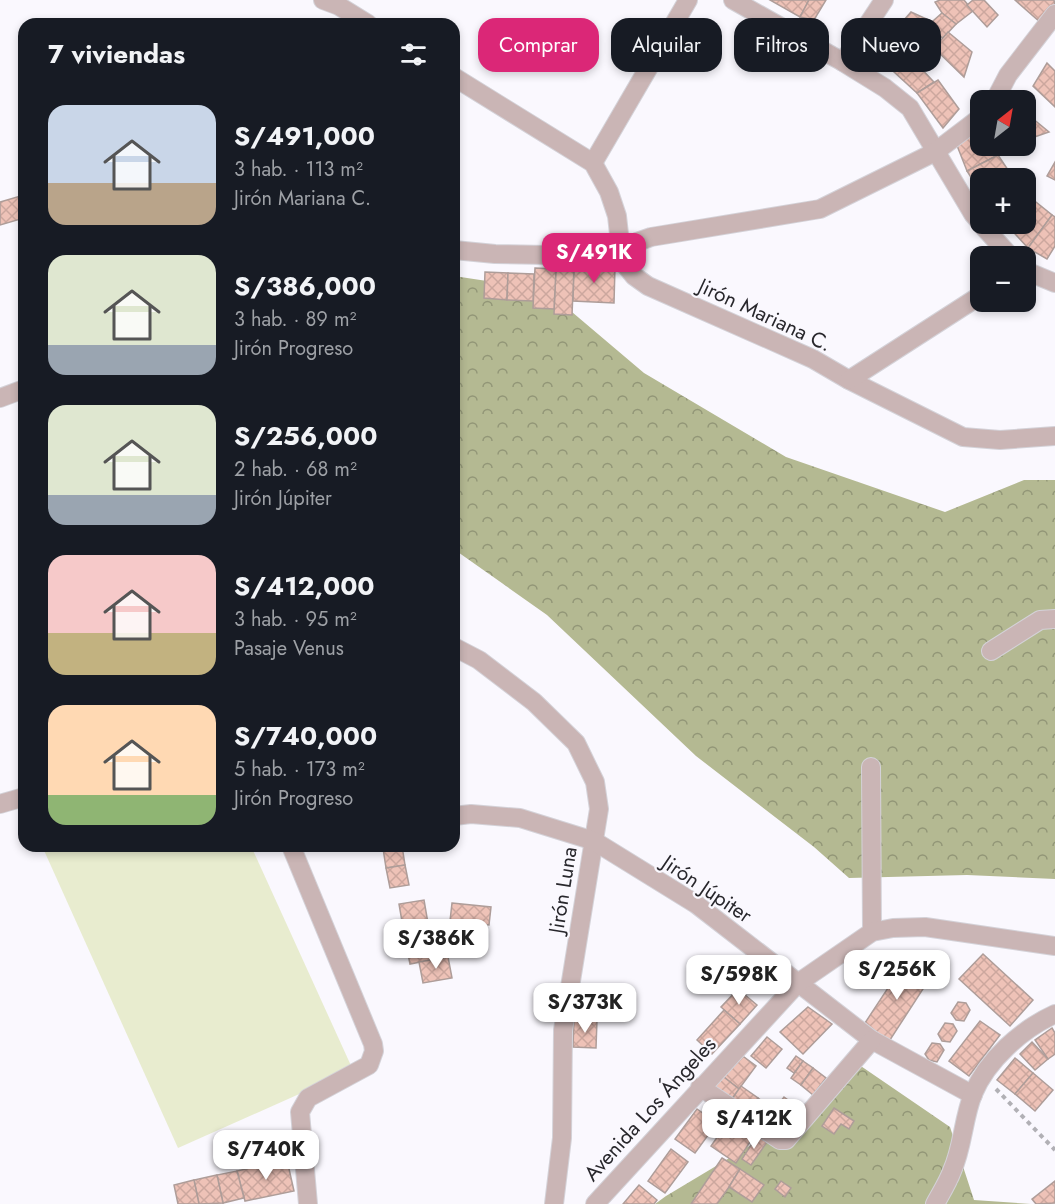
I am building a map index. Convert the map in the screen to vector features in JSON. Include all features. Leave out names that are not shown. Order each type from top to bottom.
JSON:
[{"type":"street","points":[[323,0],[339,6],[358,18]]},
{"type":"street","points":[[593,163],[688,0]]},
{"type":"street","points":[[733,0],[841,61]]},
{"type":"street","points":[[872,18],[884,0]]},
{"type":"street","points":[[1000,90],[1008,75],[1055,14]]},
{"type":"street","points":[[859,72],[885,88],[910,108],[970,209]]},
{"type":"street","points":[[460,81],[593,163],[609,192],[617,216],[622,261]]},
{"type":"street","points":[[622,261],[637,242],[651,237],[820,208],[935,152],[970,125]]},
{"type":"street","points":[[991,234],[1001,246]]},
{"type":"street","points":[[460,251],[495,254],[599,256],[622,261]]},
{"type":"street","name":"Jirón Mariana C.","points":[[622,261],[634,276],[648,286],[813,359],[849,380],[963,437],[1000,440],[1055,436]]},
{"type":"street","points":[[1036,275],[1055,283]]},
{"type":"street","points":[[849,380],[970,302]]},
{"type":"street","points":[[0,398],[18,391]]},
{"type":"street","points":[[991,651],[1040,620],[1055,619]]},
{"type":"street","name":"Jirón Luna","points":[[460,650],[479,660],[534,702],[576,743],[595,782],[599,809],[563,1030],[562,1138],[554,1204]]},
{"type":"street","points":[[871,767],[872,932]]},
{"type":"street","points":[[0,804],[18,799]]},
{"type":"street","name":"Jirón Júpiter","points":[[460,815],[520,818],[594,841],[696,904],[873,1040],[973,1095]]},
{"type":"street","points":[[293,852],[373,1044],[374,1052],[369,1065],[308,1098],[303,1104],[300,1112],[308,1204]]},
{"type":"street","name":"Avenida Los Ángeles","points":[[595,1204],[700,1087],[798,983],[872,932],[893,928],[925,927],[1055,946]]},
{"type":"street","points":[[935,1204],[953,1170],[973,1095],[983,1076],[1004,1050],[1039,1021],[1055,1014]]},
{"type":"street","points":[[700,1087],[780,1140],[786,1140],[873,1040]]},
{"type":"path","points":[[983,1076],[1055,1150]]},
{"type":"green space","points":[[460,277],[546,290],[644,373],[786,457],[945,512],[1024,480],[1055,480],[1055,879],[967,875],[849,878],[814,847],[696,756],[547,615],[460,554]]},
{"type":"green space","points":[[45,852],[254,852],[353,1070],[178,1148]]},
{"type":"green space","points":[[852,1060],[950,1127],[974,1200],[1031,1204],[655,1204],[786,1124]]},
{"type":"building","points":[[770,0],[809,0],[800,17]]},
{"type":"building","points":[[809,0],[826,0],[815,18],[800,17]]},
{"type":"building","points":[[964,0],[973,11],[956,24],[942,13],[935,2]]},
{"type":"building","points":[[973,0],[984,0],[998,15],[987,27],[967,5]]},
{"type":"building","points":[[1015,0],[1054,0],[1055,6],[1041,23]]},
{"type":"building","points":[[911,12],[924,18],[906,18]]},
{"type":"building","points":[[942,13],[956,24],[943,38],[941,37],[941,18],[936,18]]},
{"type":"building","points":[[948,32],[972,52],[964,77],[941,55],[941,40]]},
{"type":"building","points":[[1047,63],[1055,71],[1055,107],[1033,86]]},
{"type":"building","points":[[894,72],[925,72],[934,82],[917,93]]},
{"type":"building","points":[[938,80],[959,109],[943,128],[917,93]]},
{"type":"building","points":[[1036,121],[1049,132],[1036,137]]},
{"type":"building","points":[[970,137],[970,156],[996,156],[967,171],[956,143]]},
{"type":"building","points":[[999,156],[1007,168],[973,168]]},
{"type":"building","points":[[1055,162],[1055,180],[1047,176]]},
{"type":"building","points":[[18,197],[18,220],[0,225],[0,202]]},
{"type":"building","points":[[1036,202],[1052,215],[1029,246],[1026,246],[1015,234],[1036,234]]},
{"type":"building","points":[[1052,215],[1055,217],[1055,246],[1047,259],[1036,253],[1036,246],[1029,246]]},
{"type":"building","points":[[574,265],[615,267],[614,303],[573,301]]},
{"type":"building","points":[[556,266],[574,267],[572,315],[554,314]]},
{"type":"building","points":[[535,268],[556,269],[554,309],[533,308]]},
{"type":"building","points":[[485,272],[508,273],[507,300],[484,298]]},
{"type":"building","points":[[508,273],[534,274],[533,301],[507,300]]},
{"type":"building","points":[[384,852],[403,852],[405,865],[386,868]]},
{"type":"building","points":[[405,865],[409,885],[390,888],[386,868]]},
{"type":"building","points":[[424,900],[430,935],[405,939],[399,904]]},
{"type":"building","points":[[452,903],[491,907],[489,925],[450,921]]},
{"type":"building","points":[[432,934],[436,959],[410,964],[405,939]]},
{"type":"building","points":[[983,954],[1033,1000],[1010,1026],[959,979]]},
{"type":"building","points":[[885,956],[897,964],[884,984],[872,976]]},
{"type":"building","points":[[448,957],[452,978],[423,983],[419,962]]},
{"type":"building","points":[[907,959],[932,975],[888,1043],[863,1026]]},
{"type":"building","points":[[738,989],[757,1005],[740,1024],[721,1007]]},
{"type":"building","points":[[958,1002],[966,1003],[970,1010],[964,1021],[956,1020],[951,1013]]},
{"type":"building","points":[[808,1007],[832,1024],[803,1054],[780,1032]]},
{"type":"building","points":[[724,1010],[740,1024],[712,1054],[697,1040]]},
{"type":"building","points":[[574,1019],[597,1020],[596,1048],[573,1047]]},
{"type":"building","points":[[980,1021],[1000,1035],[969,1076],[949,1061]]},
{"type":"building","points":[[945,1023],[953,1024],[957,1031],[950,1042],[942,1041],[938,1034]]},
{"type":"building","points":[[1052,1028],[1055,1033],[1055,1054],[1048,1059],[1035,1040]]},
{"type":"building","points":[[767,1037],[782,1049],[766,1068],[751,1056]]},
{"type":"building","points":[[1032,1042],[1048,1059],[1035,1070],[1020,1054]]},
{"type":"building","points":[[932,1043],[940,1044],[944,1050],[937,1062],[929,1060],[925,1054]]},
{"type":"building","points":[[736,1051],[756,1066],[739,1089],[720,1074]]},
{"type":"building","points":[[796,1056],[803,1061],[794,1073],[787,1068]]},
{"type":"building","points":[[1015,1058],[1033,1073],[1015,1094],[997,1080]]},
{"type":"building","points":[[803,1061],[813,1068],[801,1085],[791,1078]]},
{"type":"building","points":[[813,1068],[826,1078],[813,1095],[801,1085]]},
{"type":"building","points":[[1033,1073],[1053,1090],[1035,1111],[1015,1094]]},
{"type":"building","points":[[720,1074],[739,1089],[732,1099],[712,1084]]},
{"type":"building","points":[[741,1086],[758,1098],[749,1111],[732,1099]]},
{"type":"building","points":[[784,1097],[802,1110],[793,1123],[774,1110]]},
{"type":"building","points":[[758,1098],[774,1110],[765,1123],[749,1111]]},
{"type":"building","points":[[834,1108],[854,1121],[849,1129],[841,1124],[834,1134],[822,1126]]},
{"type":"building","points":[[697,1109],[717,1123],[695,1153],[675,1139]]},
{"type":"building","points":[[774,1110],[793,1123],[783,1136],[765,1123]]},
{"type":"building","points":[[727,1123],[752,1139],[736,1163],[711,1146]]},
{"type":"building","points":[[757,1136],[767,1142],[751,1165],[742,1159]]},
{"type":"building","points":[[671,1149],[688,1162],[665,1193],[648,1181]]},
{"type":"building","points":[[722,1158],[740,1169],[729,1187],[717,1204],[691,1204]]},
{"type":"building","points":[[287,1160],[294,1191],[245,1201],[237,1171]]},
{"type":"building","points":[[740,1169],[764,1185],[752,1202],[729,1187]]},
{"type":"building","points":[[237,1171],[244,1198],[223,1203],[217,1175]]},
{"type":"building","points":[[217,1175],[223,1203],[199,1204],[194,1180]]},
{"type":"building","points":[[194,1180],[199,1204],[178,1204],[174,1185]]},
{"type":"building","points":[[781,1181],[791,1188],[785,1197],[775,1189]]},
{"type":"building","points":[[1055,1181],[1055,1203],[1036,1204],[1032,1199]]},
{"type":"building","points":[[639,1185],[657,1200],[654,1204],[623,1204]]}]
